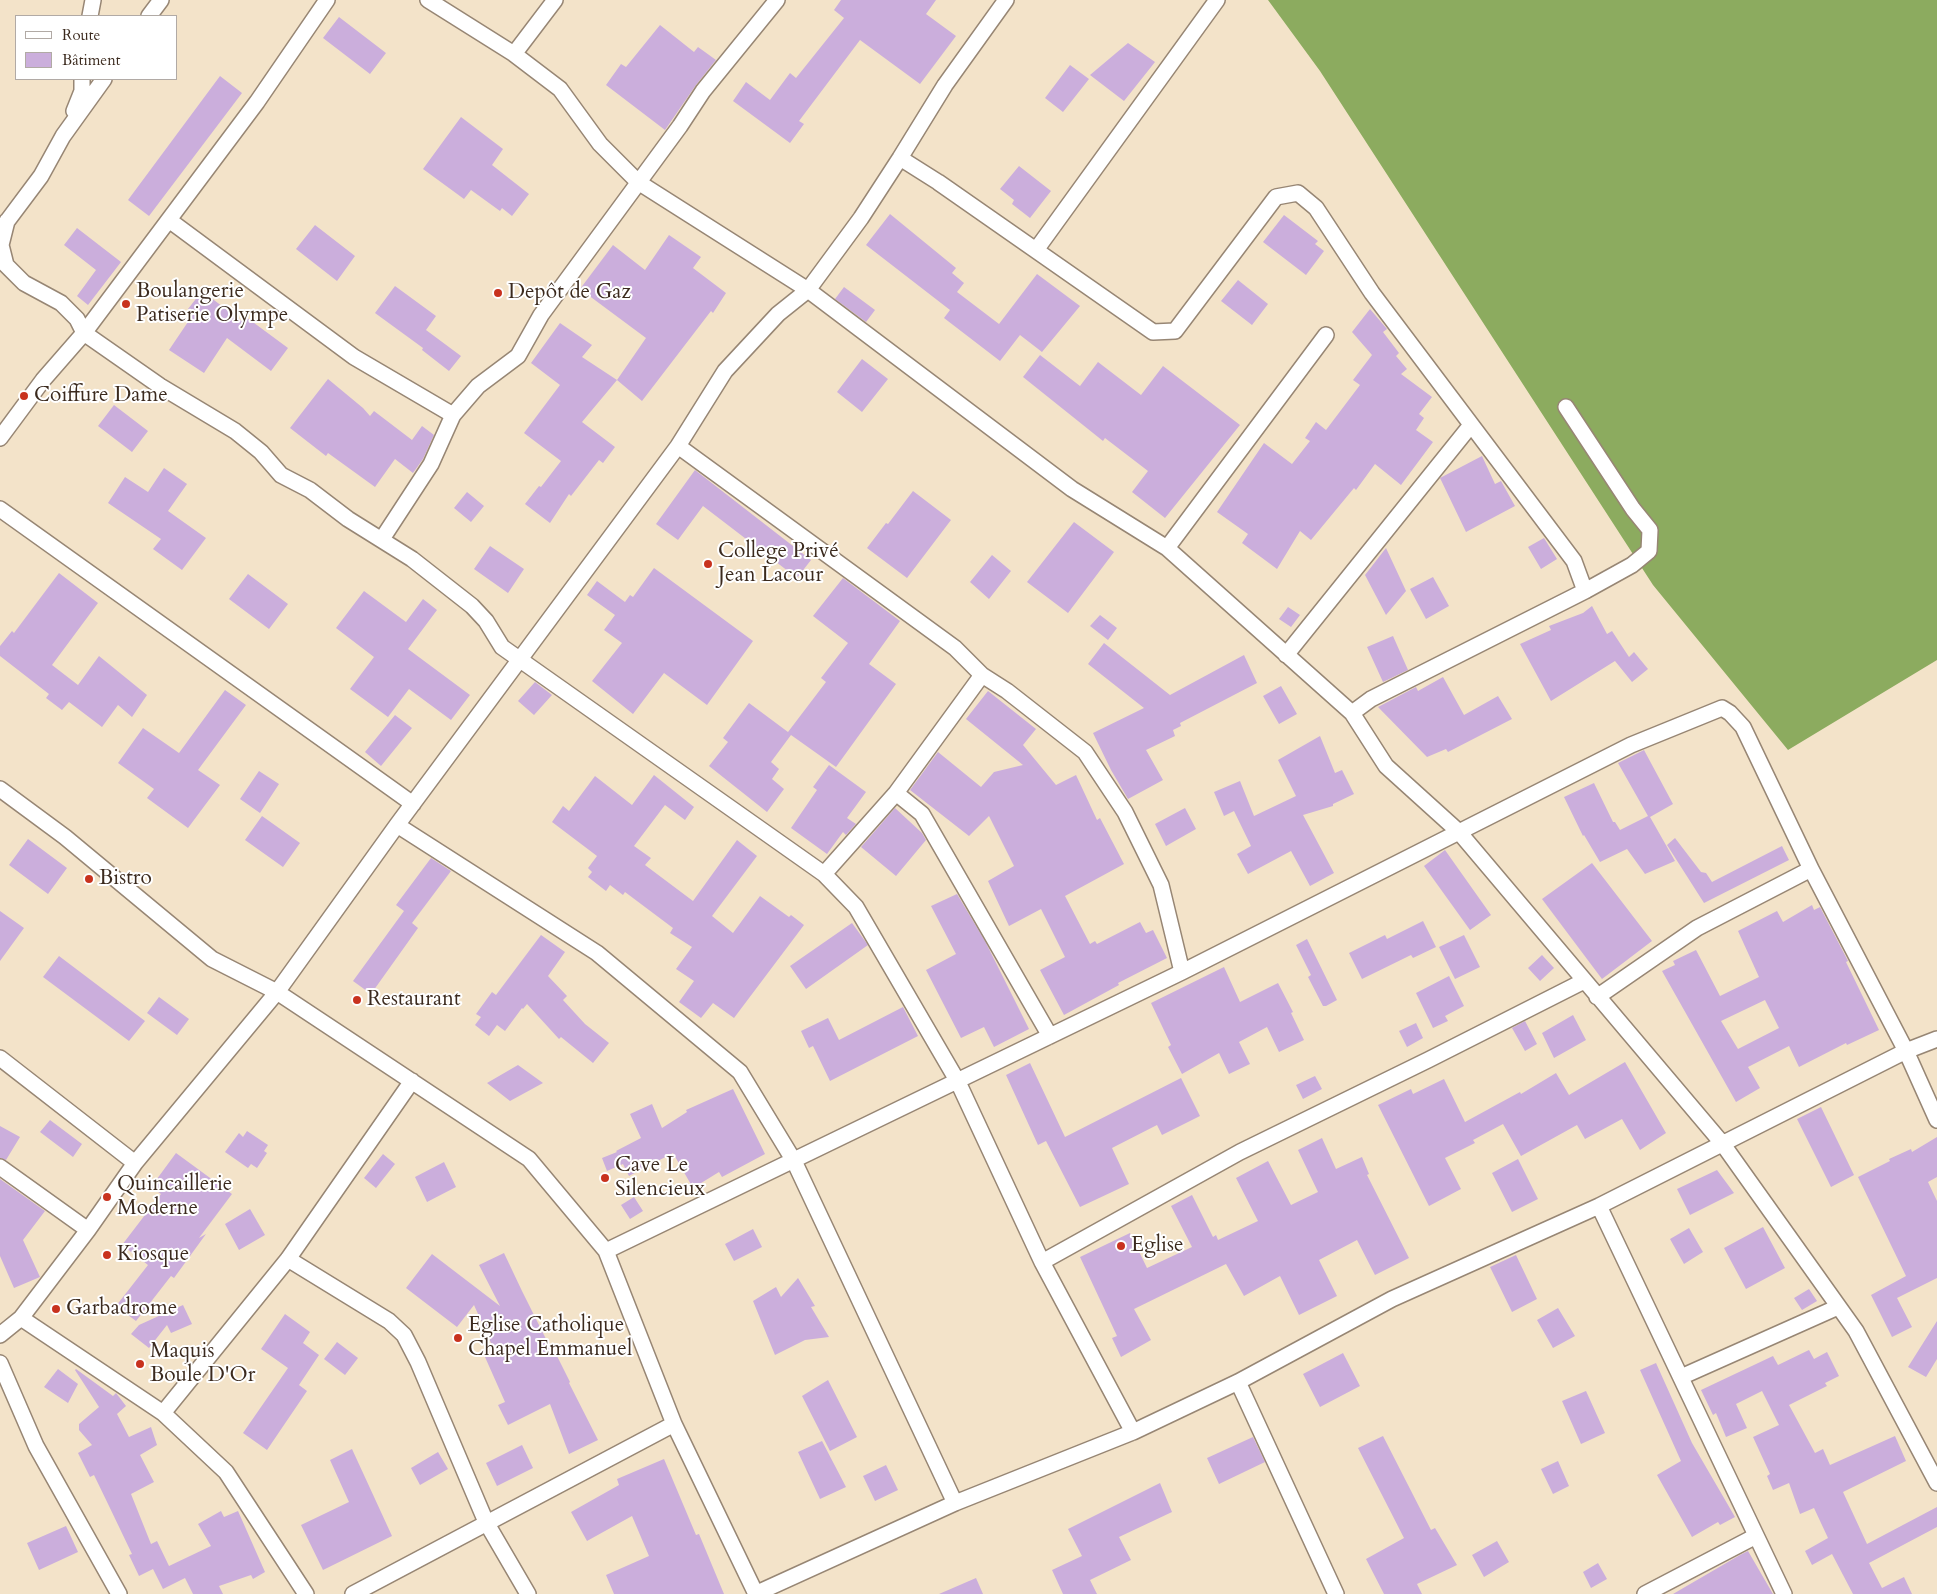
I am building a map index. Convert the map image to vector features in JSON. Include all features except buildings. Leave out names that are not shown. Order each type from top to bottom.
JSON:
[{"type":"street","points":[[90,15],[94,0]]},
{"type":"street","points":[[150,15],[161,0]]},
{"type":"street","points":[[0,438],[43,380],[84,332],[169,220],[257,102],[327,0]]},
{"type":"street","points":[[428,0],[514,54],[560,89],[600,144],[638,182],[808,290],[1072,489],[1167,548],[1352,714],[1386,766],[1459,832],[1722,1143],[1856,1331],[1937,1482]]},
{"type":"street","points":[[514,54],[555,0]]},
{"type":"street","points":[[382,539],[431,464],[453,415],[478,386],[518,356],[541,315],[703,91],[776,0]]},
{"type":"street","points":[[0,1335],[21,1318],[88,1230],[135,1163],[277,992],[397,825],[678,446],[725,371],[778,314],[808,290],[861,218],[945,85],[1006,0]]},
{"type":"street","points":[[1036,250],[1217,0]]},
{"type":"street","points":[[82,80],[82,91],[63,136],[41,176],[3,226],[1,245],[6,265],[24,283],[61,303],[77,318],[84,332],[160,386],[235,431],[260,452],[281,475],[310,490],[348,519],[419,564],[472,606],[486,621],[502,647],[824,874],[856,907],[958,1082],[1042,1262],[1133,1432]]},
{"type":"street","points":[[63,136],[103,80]]},
{"type":"street","points":[[900,158],[938,182],[1154,332],[1175,331],[1276,197],[1298,194],[1316,208],[1372,294],[1574,561],[1586,592]]},
{"type":"street","points":[[169,220],[354,357],[453,415]]},
{"type":"street","points":[[1167,548],[1326,335]]},
{"type":"street","points":[[1352,714],[1370,699],[1586,592],[1632,566],[1649,551],[1650,530],[1633,509],[1566,407]]},
{"type":"street","points":[[1286,655],[1471,425]]},
{"type":"street","points":[[678,446],[956,648],[982,675],[1007,691],[1085,752],[1125,812],[1161,885],[1182,972]]},
{"type":"street","points":[[0,509],[413,804]]},
{"type":"street","points":[[824,874],[896,793],[982,675]]},
{"type":"street","points":[[606,1250],[958,1082],[1182,972],[1631,746],[1722,708],[1743,726],[1811,869],[1906,1051],[1937,1120]]},
{"type":"street","points":[[0,789],[65,837],[212,959],[277,992],[529,1158],[606,1250],[674,1424],[756,1594],[955,1503],[1133,1432],[1238,1382],[1392,1299],[1599,1206],[1906,1051],[1937,1039]]},
{"type":"street","points":[[896,793],[922,814],[1050,1036]]},
{"type":"street","points":[[397,825],[597,953],[740,1072],[794,1161],[955,1503]]},
{"type":"street","points":[[1597,997],[1698,928],[1811,869]]},
{"type":"street","points":[[1042,1262],[1240,1152],[1584,981]]},
{"type":"street","points":[[0,1058],[135,1163]]},
{"type":"street","points":[[164,1413],[288,1259],[412,1081]]},
{"type":"street","points":[[0,1167],[88,1230]]},
{"type":"street","points":[[1599,1206],[1784,1594]]},
{"type":"street","points":[[288,1259],[389,1321],[404,1336],[418,1362],[486,1522],[528,1594]]},
{"type":"street","points":[[1681,1377],[1838,1306]]},
{"type":"street","points":[[21,1318],[164,1413],[226,1472],[306,1594]]},
{"type":"street","points":[[0,1363],[36,1446],[119,1594]]},
{"type":"street","points":[[1238,1382],[1336,1594]]},
{"type":"street","points":[[352,1594],[674,1424]]},
{"type":"street","points":[[1645,1594],[1756,1536]]},
{"type":"green space","points":[[1268,0],[1937,0],[1937,660],[1788,750],[1653,585],[1320,71]]},
{"type":"place","name":"Depôt de Gaz","points":[[498,293]]},
{"type":"place","name":"Boulangerie Patiserie Olympe","points":[[126,304]]},
{"type":"place","name":"Coiffure Dame","points":[[24,396]]},
{"type":"place","name":"College Privé Jean Lacour","points":[[708,564]]},
{"type":"place","name":"Bistro","points":[[89,879]]},
{"type":"place","name":"Restaurant","points":[[357,1000]]},
{"type":"place","name":"Cave Le Silencieux","points":[[605,1178]]},
{"type":"place","name":"Quincaillerie Moderne","points":[[107,1197]]},
{"type":"place","name":"Eglise","points":[[1121,1246]]},
{"type":"place","name":"Kiosque","points":[[107,1255]]},
{"type":"place","name":"Garbadrome","points":[[56,1309]]},
{"type":"place","name":"Eglise Catholique Chapel Emmanuel","points":[[458,1338]]},
{"type":"place","name":"Maquis Boule D'Or","points":[[140,1364]]}]
